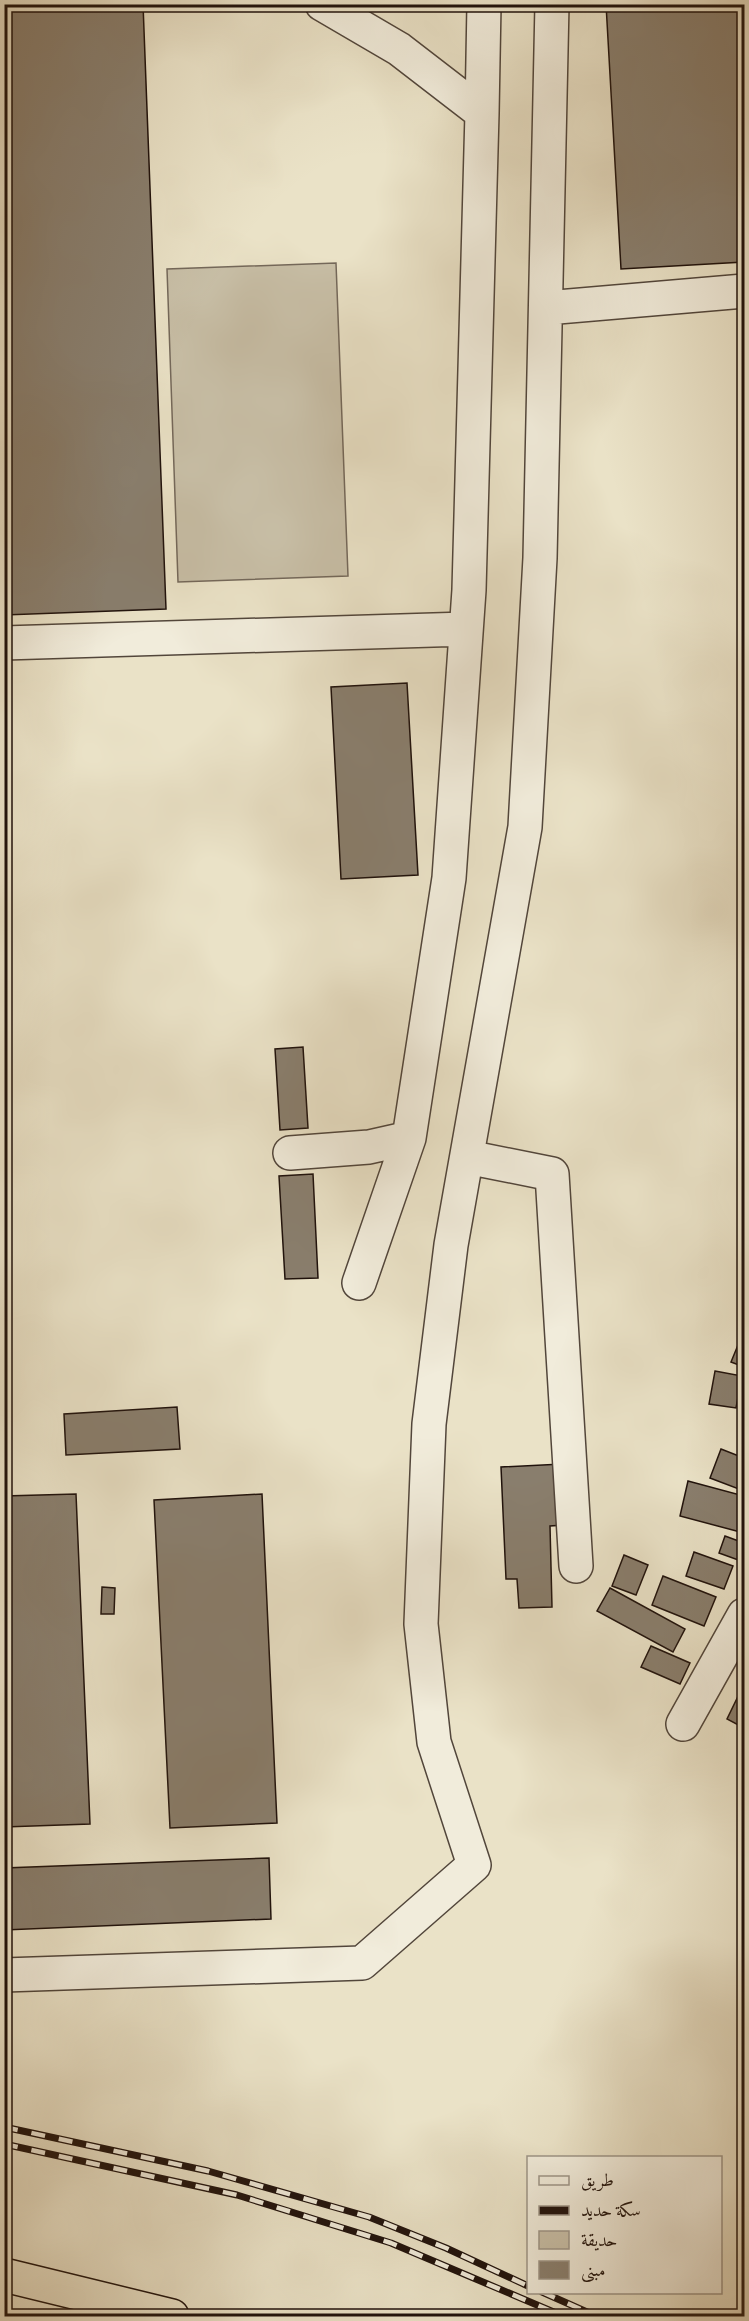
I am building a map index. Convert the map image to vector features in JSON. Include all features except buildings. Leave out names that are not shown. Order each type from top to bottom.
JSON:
[{"type":"highway","points":[[4,2275],[172,2316]]},
{"type":"street","points":[[322,4],[399,49],[482,112]]},
{"type":"street","points":[[359,1283],[409,1138],[449,878],[466,629],[484,4]]},
{"type":"street","points":[[4,1975],[362,1963],[474,1865],[435,1742],[421,1624],[429,1424],[451,1245],[525,827],[540,558],[552,4]]},
{"type":"street","points":[[546,308],[744,291]]},
{"type":"street","points":[[4,643],[466,629]]},
{"type":"street","points":[[290,1153],[369,1146],[409,1138]]},
{"type":"street","points":[[466,1157],[552,1174],[576,1566]]},
{"type":"street","points":[[683,1724],[744,1615]]},
{"type":"green space","points":[[336,263],[348,576],[178,582],[167,269]]},
{"type":"railway","points":[[4,2127],[208,2171],[369,2217],[446,2248],[527,2286]]},
{"type":"railway","points":[[4,2144],[237,2195],[391,2243],[563,2316]]},
{"type":"railway","points":[[546,2294],[596,2316]]}]
